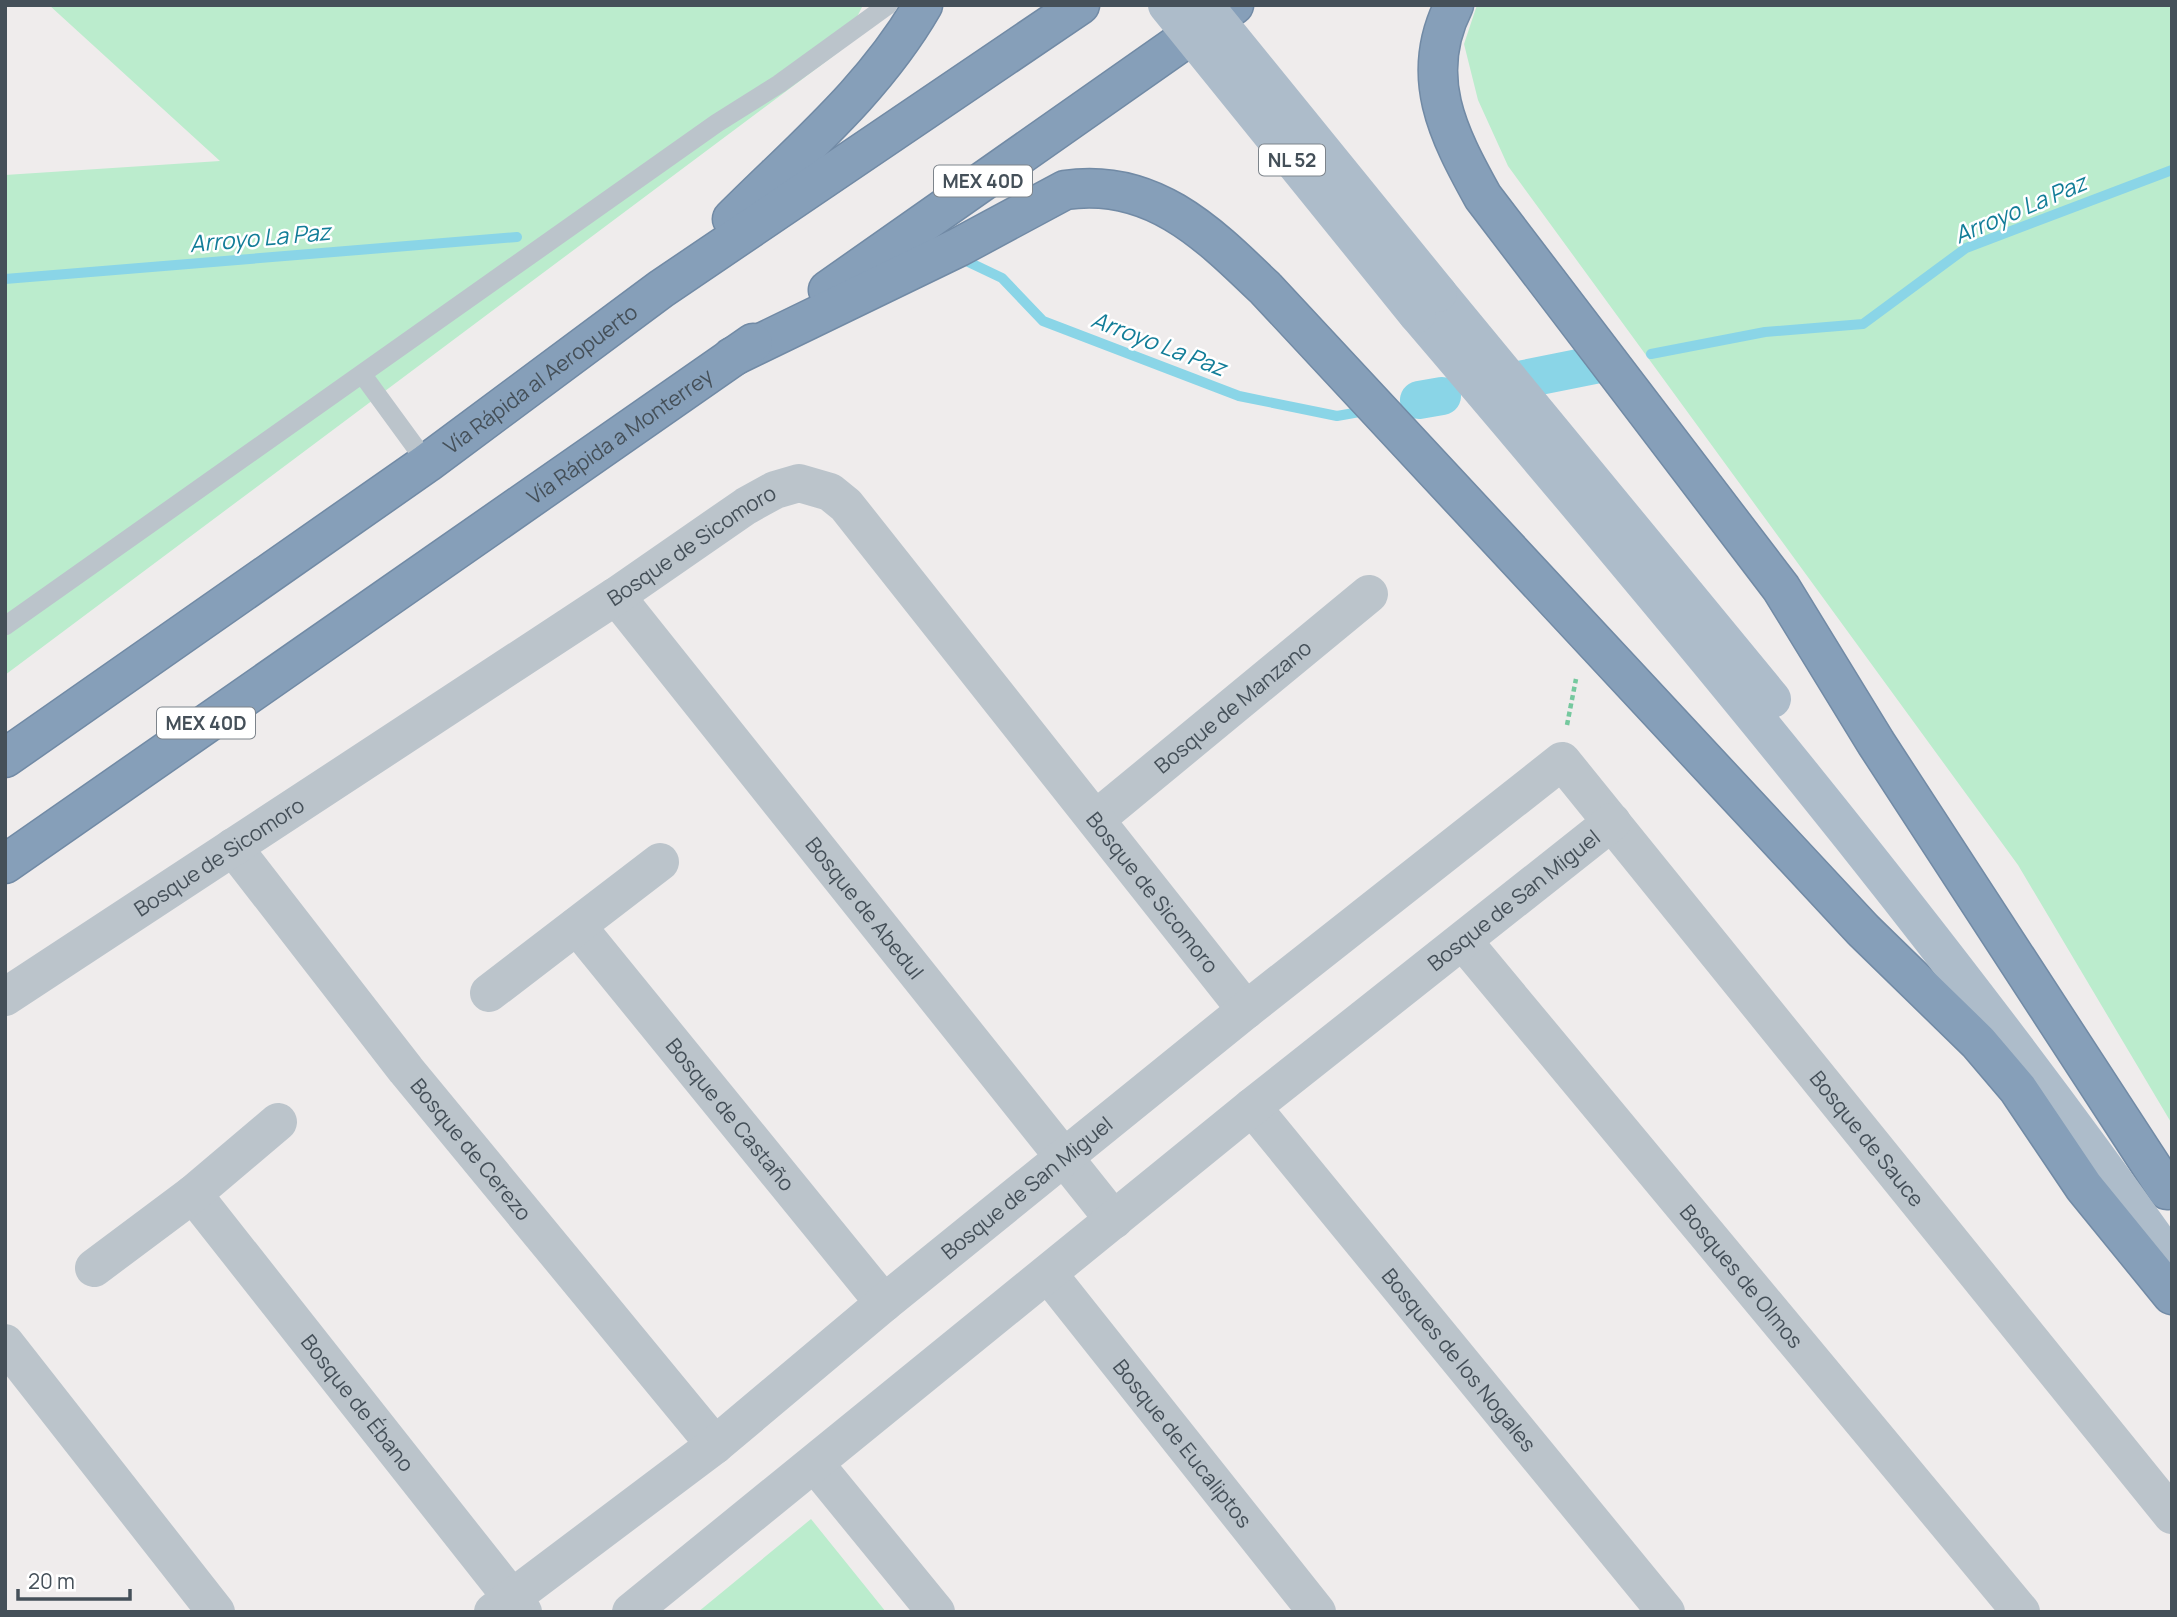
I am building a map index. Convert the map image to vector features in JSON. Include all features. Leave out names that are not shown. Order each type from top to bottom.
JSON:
[{"type":"highway","points":[[661,289],[859,95],[894,51],[923,5]]},
{"type":"highway","name":"Vía Rápida al Aeropuerto","points":[[5,758],[427,463],[661,289],[1080,5]]},
{"type":"highway","name":"Vía Rápida a Monterrey","points":[[5,864],[1234,5]]},
{"type":"highway","points":[[1454,5],[1444,26],[1436,56],[1444,115],[1456,149],[1483,197],[1781,588],[1876,743],[2169,1193]]},
{"type":"highway","points":[[732,357],[960,247],[1065,190],[1094,187],[1138,194],[1182,217],[1242,266],[1863,930],[1978,1042],[2018,1088],[2084,1187],[2172,1295]]},
{"type":"main road","name":"NL 52","points":[[1167,5],[1427,303]]},
{"type":"main road","points":[[1204,5],[1594,522],[1988,1009],[2070,1118],[2172,1262]]},
{"type":"main road","points":[[1427,303],[1696,604],[2016,1007],[2169,1193]]},
{"type":"street","name":"Bosque de Sicomoro","points":[[5,997],[616,597],[746,506],[775,490],[799,483],[830,492],[846,505],[1246,1010]]},
{"type":"street","name":"Bosque de Manzano","points":[[1097,819],[1369,594]]},
{"type":"street","name":"Bosque de Abedul","points":[[616,597],[1114,1220]]},
{"type":"street","name":"Bosque de San Miguel","points":[[509,1607],[715,1445],[884,1303],[1246,1010],[1562,761]]},
{"type":"street","name":"Bosque de Sauce","points":[[1562,761],[2172,1515]]},
{"type":"street","name":"Bosque de San Miguel","points":[[631,1612],[1252,1108],[1612,822]]},
{"type":"street","name":"Bosque de Cerezo","points":[[233,848],[406,1070],[715,1445]]},
{"type":"street","points":[[489,993],[660,862]]},
{"type":"street","name":"Bosque de Castaño","points":[[577,926],[884,1303]]},
{"type":"street","name":"Bosques de Olmos","points":[[1463,941],[2021,1612]]},
{"type":"street","name":"Bosques de los Nogales","points":[[1252,1108],[1666,1612]]},
{"type":"street","points":[[94,1269],[193,1194],[278,1122]]},
{"type":"street","name":"Bosque de Ébano","points":[[193,1194],[509,1607]]},
{"type":"street","name":"Bosque de Eucaliptos","points":[[1049,1275],[1317,1612]]},
{"type":"street","points":[[5,1343],[216,1612]]},
{"type":"street","points":[[815,1464],[936,1612]]},
{"type":"lane","points":[[5,626],[888,5]]},
{"type":"lane","points":[[362,374],[427,463]]},
{"type":"path","points":[[1562,761],[1584,633]]},
{"type":"green space","points":[[49,5],[863,5],[840,51],[5,675],[5,175],[220,161]]},
{"type":"green space","points":[[1477,5],[2172,5],[2172,1124],[2018,865],[1508,166],[1478,100],[1464,44]]},
{"type":"green space","points":[[811,1519],[886,1612],[698,1612]]},
{"type":"waterway","name":"Arroyo La Paz","points":[[1651,354],[1765,332],[1863,324],[1966,248],[2172,170]]},
{"type":"waterway","name":"Arroyo La Paz","points":[[5,279],[517,237]]},
{"type":"waterway","name":"Arroyo La Paz","points":[[960,258],[1002,278],[1043,321],[1239,396],[1337,416],[1365,411]]},
{"type":"waterway","points":[[1514,381],[1599,364]]},
{"type":"waterway","points":[[1419,400],[1442,396]]}]
